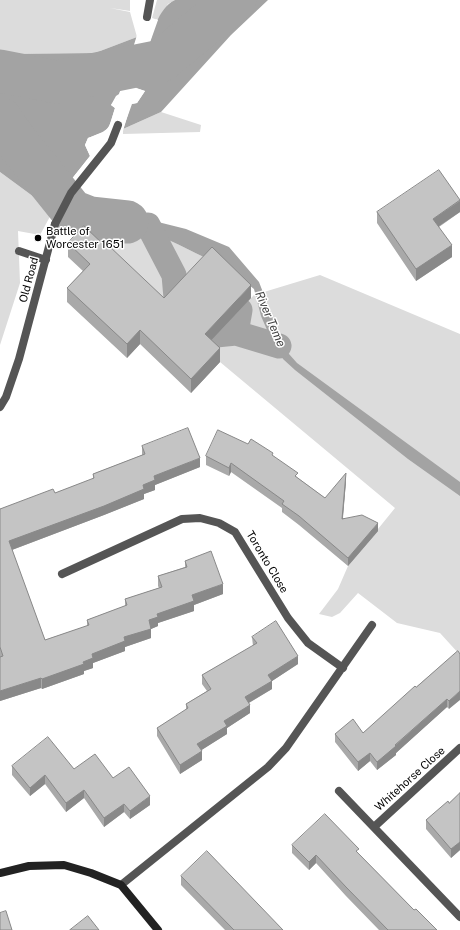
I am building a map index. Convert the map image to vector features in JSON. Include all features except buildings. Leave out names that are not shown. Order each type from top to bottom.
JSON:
[{"type":"street","points":[[147,17],[150,0]]},
{"type":"street","name":"Old Road","points":[[0,407],[6,397],[19,359],[46,260],[54,224],[71,193],[111,143],[118,125]]},
{"type":"street","points":[[19,251],[46,260]]},
{"type":"street","name":"Toronto Close","points":[[62,574],[182,520],[200,518],[219,522],[235,532],[288,618],[308,643],[343,668]]},
{"type":"street","points":[[121,885],[268,767],[286,748],[372,625]]},
{"type":"street","name":"Whitehorse Close","points":[[374,827],[460,748]]},
{"type":"street","name":"Whitehorse Close","points":[[339,791],[460,917]]},
{"type":"street","points":[[0,873],[29,866],[64,865],[91,873],[121,885],[158,930]]},
{"type":"shaded area","points":[[0,0],[130,0],[130,11],[110,8],[130,12],[137,37],[95,53],[11,54],[0,50]]},
{"type":"shaded area","points":[[157,0],[175,0],[168,4],[158,20],[152,18]]},
{"type":"shaded area","points":[[161,112],[201,125],[200,132],[123,134],[123,129]]},
{"type":"shaded area","points":[[0,172],[53,211],[40,235],[18,231],[20,283],[0,345]]},
{"type":"shaded area","points":[[67,217],[85,223],[143,231],[170,240],[212,261],[164,311],[100,255],[73,229],[63,224]]},
{"type":"shaded area","points":[[320,275],[460,334],[460,655],[440,633],[397,623],[358,593],[340,613],[332,617],[319,614],[338,589],[348,566],[395,508],[220,362],[205,347],[254,295]]},
{"type":"water","points":[[175,0],[268,0],[231,35],[161,112],[123,129],[132,104],[137,103],[145,91],[136,88],[143,65],[153,53],[147,51],[156,22],[164,9]]},
{"type":"water","points":[[137,37],[130,58],[120,70],[126,74],[119,95],[111,105],[115,108],[108,128],[101,133],[88,138],[85,145],[90,156],[63,190],[53,211],[0,172],[0,50],[11,54],[95,53]]},
{"type":"water","points":[[74,202],[93,212],[142,218],[186,229],[229,247],[259,282],[274,321],[281,345],[297,363],[460,482],[460,496],[408,459],[283,359],[271,339],[261,316],[254,289],[215,258],[212,261],[170,240],[143,231],[85,223],[67,217]]},
{"type":"pier","points":[[156,19],[158,20],[147,51],[154,54],[143,66],[136,88],[145,91],[137,103],[131,104],[123,131],[121,129],[130,103],[136,101],[142,92],[135,90],[134,88],[141,64],[150,55],[145,51]]},
{"type":"pier","points":[[137,35],[139,37],[132,59],[122,69],[128,75],[121,95],[117,98],[114,104],[117,108],[111,128],[105,134],[89,139],[87,145],[92,156],[65,191],[55,212],[52,213],[63,190],[90,156],[85,145],[88,138],[104,132],[109,127],[115,108],[111,105],[116,96],[119,94],[126,74],[120,70],[127,59],[130,58]]},
{"type":"waterway","name":"River Teme","points":[[0,71],[56,82],[161,61],[235,0]]},
{"type":"waterway","name":"River Teme","points":[[0,118],[16,141],[72,211],[90,218],[127,222]]},
{"type":"waterway","points":[[148,225],[174,275],[176,298]]},
{"type":"waterway","points":[[236,333],[240,310]]},
{"type":"waterway","points":[[216,335],[236,333],[279,346]]},
{"type":"place","name":"Battle of Worcester 1651","points":[[38,238]]}]
